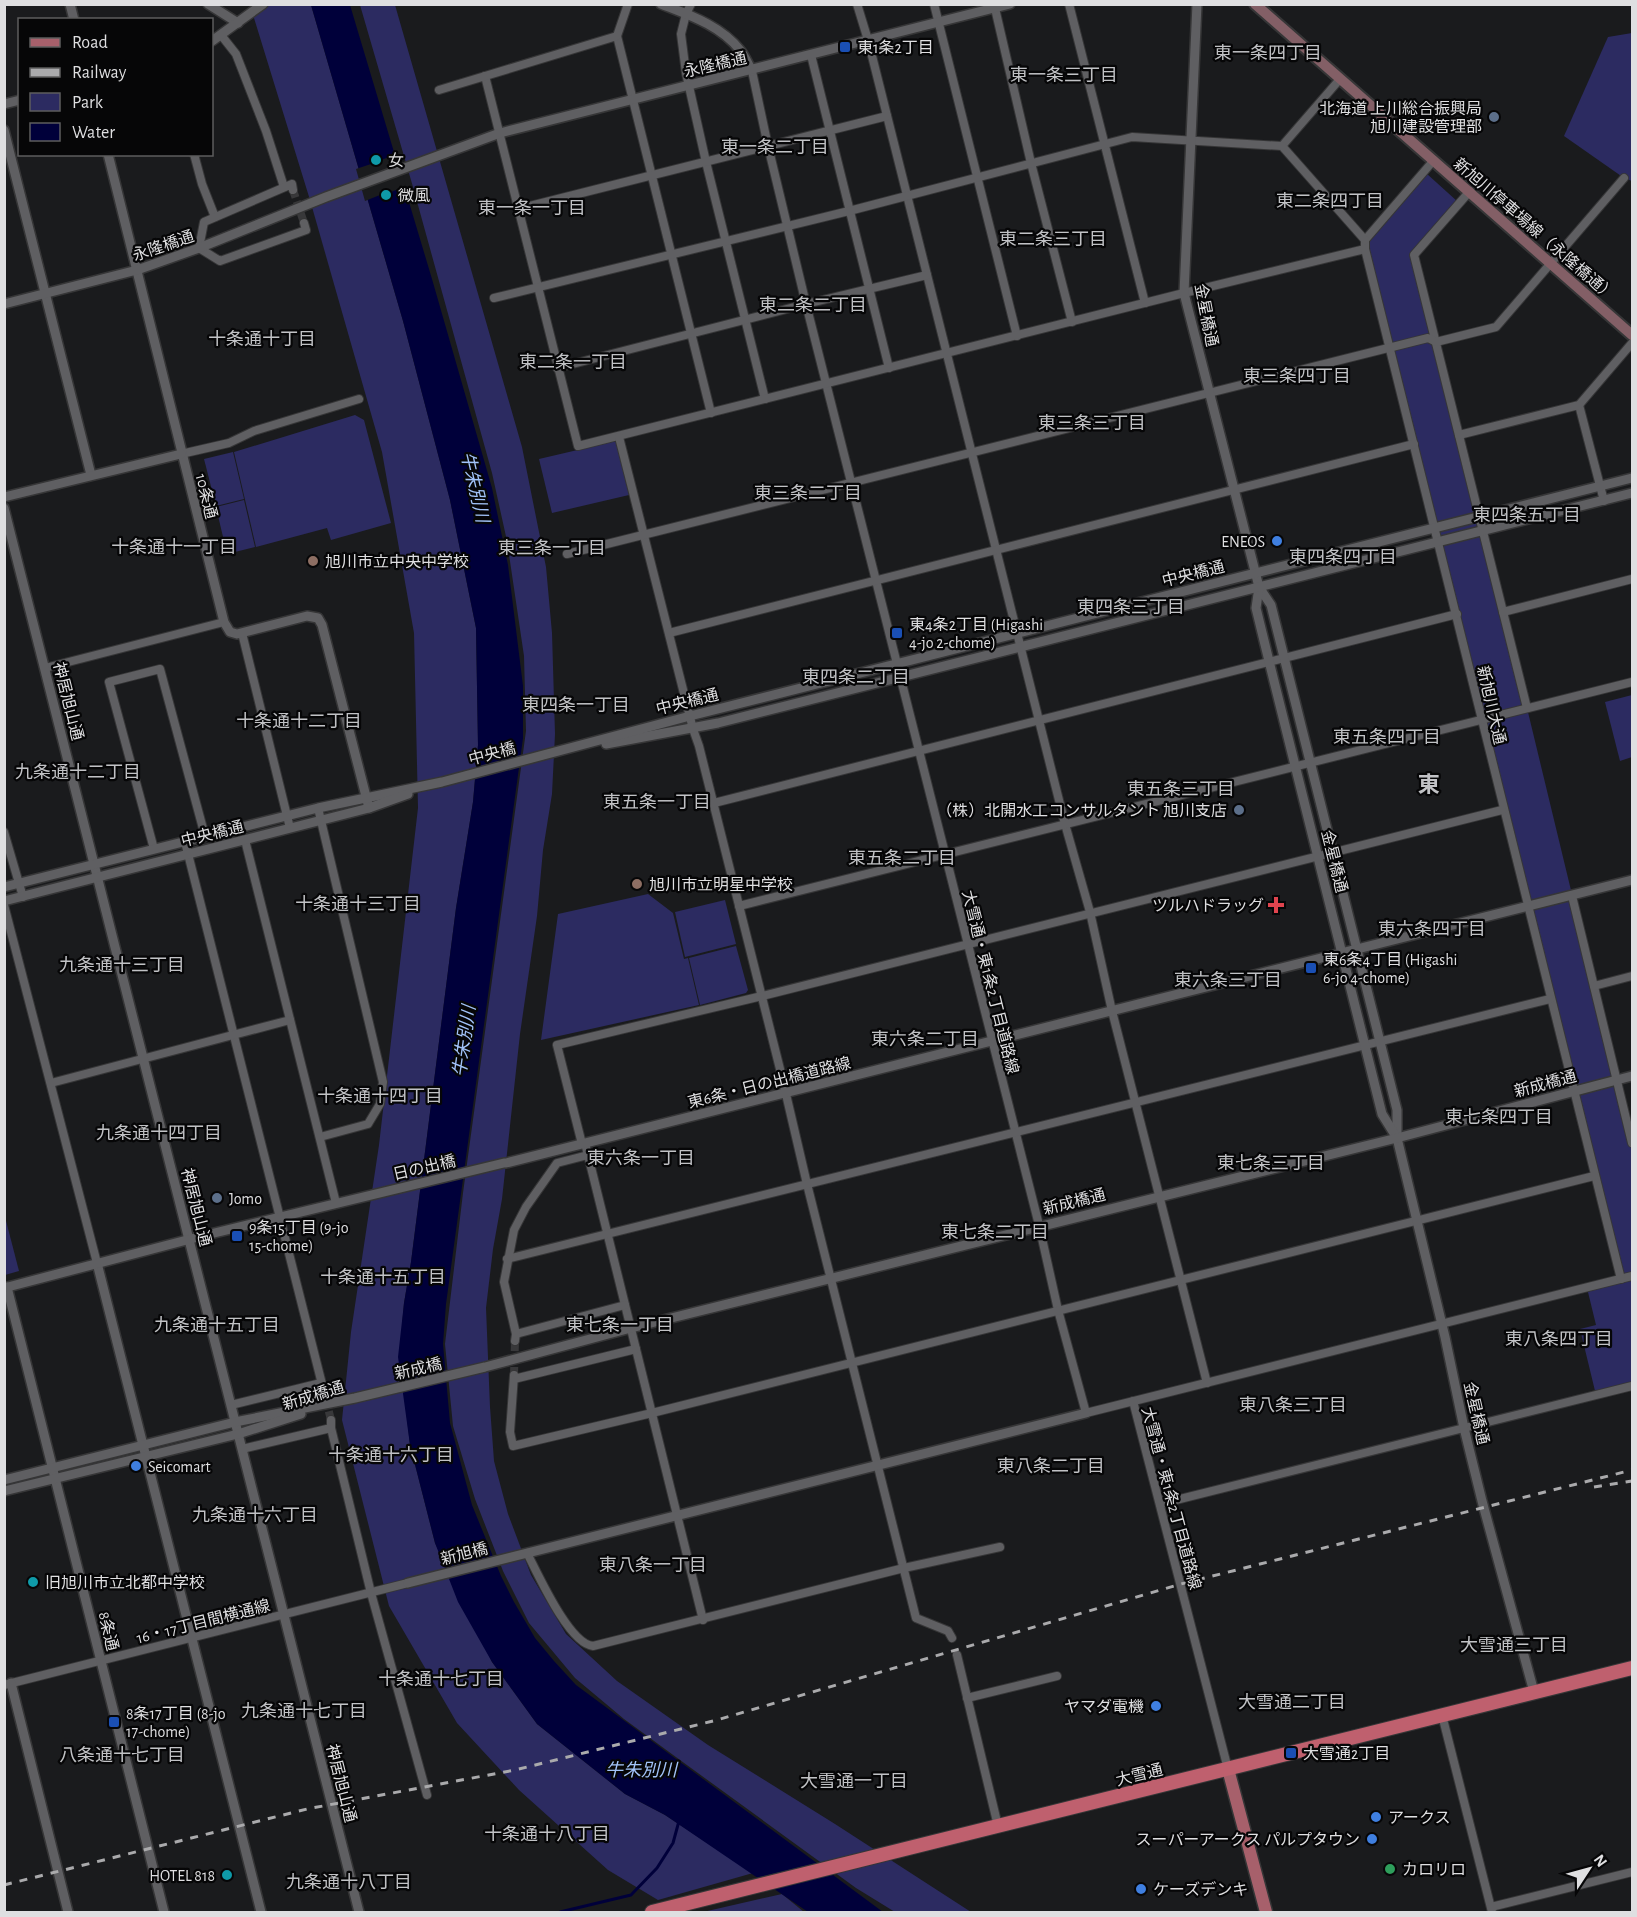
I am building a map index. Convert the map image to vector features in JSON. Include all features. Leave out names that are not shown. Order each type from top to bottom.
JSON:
[{"type":"highway","name":"大雪通","points":[[652,1912],[1632,1668]]},
{"type":"main road","name":"新旭川停車場線（永隆橋通）","points":[[1255,4],[1632,335]]},
{"type":"main road","points":[[1228,1769],[1266,1912]]},
{"type":"street","points":[[208,4],[238,22]]},
{"type":"street","points":[[628,4],[617,36],[711,414]]},
{"type":"street","points":[[661,4],[689,9],[714,27],[741,51],[752,71]]},
{"type":"street","points":[[857,4],[908,196],[1065,824],[1090,912],[1112,1011],[1207,1383]]},
{"type":"street","points":[[934,4],[1017,336]]},
{"type":"street","name":"永隆橋通","points":[[4,304],[137,270],[500,133],[1010,4]]},
{"type":"street","points":[[1069,4],[1145,303]]},
{"type":"street","name":"金星橋通","points":[[1197,4],[1184,292],[1256,573],[1259,587],[1256,608],[1382,1114],[1397,1138]]},
{"type":"street","points":[[213,40],[262,5]]},
{"type":"street","points":[[995,6],[1031,164],[1072,322]]},
{"type":"street","points":[[689,9],[681,34],[688,85],[765,399]]},
{"type":"street","points":[[221,35],[236,54],[266,131],[284,187]]},
{"type":"street","points":[[439,90],[617,36]]},
{"type":"street","points":[[811,55],[889,368]]},
{"type":"street","name":"大雪通・東1条2丁目道路線","points":[[752,71],[806,304],[1039,1225],[1058,1310],[1086,1413],[1133,1401],[1228,1769]]},
{"type":"street","points":[[485,76],[578,446],[1184,292],[1365,249]]},
{"type":"street","points":[[1282,146],[1340,78]]},
{"type":"street","points":[[518,209],[887,116]]},
{"type":"street","points":[[4,130],[91,475]]},
{"type":"street","points":[[494,298],[726,242],[1132,138],[1282,146],[1365,240],[1434,160]]},
{"type":"street","name":"10条通","points":[[108,156],[224,622]]},
{"type":"street","points":[[195,156],[202,184],[215,217]]},
{"type":"street","points":[[567,554],[1428,338],[1436,342],[1496,327],[1624,178]]},
{"type":"street","points":[[293,189],[292,184],[204,222],[198,248],[220,261],[306,230],[304,223]]},
{"type":"street","name":"新旭川大通","points":[[1470,191],[1414,255],[1527,708]]},
{"type":"street","name":"新旭川大通","points":[[1365,240],[1365,249],[1457,614],[1502,810],[1621,1279]]},
{"type":"street","points":[[557,368],[927,275]]},
{"type":"street","points":[[1459,435],[1579,405],[1632,343]]},
{"type":"street","points":[[4,497],[229,443],[254,431],[359,399]]},
{"type":"street","points":[[1579,405],[1604,501]]},
{"type":"street","points":[[619,437],[693,729],[714,802],[916,1618],[948,1631],[952,1638]]},
{"type":"street","points":[[669,633],[1414,444]]},
{"type":"street","name":"中央橋通","points":[[550,753],[1632,478]]},
{"type":"street","name":"中央橋通","points":[[550,753],[693,729],[1632,493]]},
{"type":"street","name":"神居旭山通","points":[[5,512],[359,1912]]},
{"type":"street","points":[[1503,612],[1632,579]]},
{"type":"street","name":"金星橋通","points":[[1259,587],[1271,605],[1333,852],[1397,1110],[1397,1138],[1415,1221],[1442,1324],[1464,1428],[1534,1692]]},
{"type":"street","points":[[714,802],[1457,614]]},
{"type":"street","points":[[45,668],[224,622],[230,632],[242,633],[307,616],[318,618],[321,622],[369,808]]},
{"type":"street","points":[[242,633],[290,828]]},
{"type":"street","points":[[154,849],[109,682],[160,669],[205,836]]},
{"type":"street","points":[[740,906],[1632,682]]},
{"type":"street","name":"中央橋","points":[[442,782],[550,753]]},
{"type":"street","name":"中央橋通","points":[[4,887],[318,808],[442,782]]},
{"type":"street","name":"中央橋通","points":[[4,903],[369,808],[442,782]]},
{"type":"street","points":[[318,808],[383,1082],[380,1104],[368,1124],[320,1137]]},
{"type":"street","points":[[704,1620],[588,1155],[557,1045],[762,996],[1502,810]]},
{"type":"street","points":[[4,832],[23,897]]},
{"type":"street","points":[[6,1288],[336,1203],[245,840]]},
{"type":"street","points":[[185,842],[322,1385],[231,1405]]},
{"type":"street","name":"東6条・日の出橋道路線","points":[[505,1163],[1632,880]]},
{"type":"street","points":[[1572,896],[1632,1143]]},
{"type":"street","points":[[4,903],[98,1263],[261,1912]]},
{"type":"street","points":[[1594,986],[1632,976]]},
{"type":"street","points":[[507,1259],[1550,999]]},
{"type":"street","points":[[51,1083],[290,1020]]},
{"type":"street","name":"新成橋通","points":[[486,1367],[1039,1225],[1397,1138],[1632,1076]]},
{"type":"street","points":[[588,1155],[557,1163],[526,1207],[514,1230],[504,1282],[516,1338],[625,1305]]},
{"type":"street","name":"日の出橋","points":[[336,1203],[505,1163]]},
{"type":"street","points":[[636,1348],[514,1377],[510,1432],[513,1446],[1594,1176]]},
{"type":"street","points":[[1133,1401],[1632,1276]]},
{"type":"street","name":"8条通","points":[[6,1288],[164,1912]]},
{"type":"street","name":"新成橋","points":[[355,1398],[486,1367]]},
{"type":"street","points":[[1160,1504],[1632,1386]]},
{"type":"street","name":"新成橋通","points":[[4,1480],[146,1456],[238,1434],[355,1398]]},
{"type":"street","name":"新成橋通","points":[[4,1491],[143,1445],[235,1422],[355,1398]]},
{"type":"street","name":"新旭橋","points":[[408,1583],[1086,1413]]},
{"type":"street","points":[[242,1449],[331,1424],[371,1593],[427,1795]]},
{"type":"street","points":[[527,1553],[565,1622],[578,1640],[589,1646],[601,1646],[904,1568],[1000,1546]]},
{"type":"street","name":"16・17丁目間横通線","points":[[8,1684],[408,1583]]},
{"type":"street","points":[[957,1655],[998,1826]]},
{"type":"street","points":[[966,1698],[1057,1676]]},
{"type":"street","points":[[8,1684],[68,1912]]},
{"type":"street","points":[[1442,1715],[1491,1910],[1632,1872]]},
{"type":"green space","points":[[250,5],[311,5],[403,321],[450,500],[476,628],[478,745],[473,802],[456,908],[402,1326],[410,1445],[435,1543],[492,1662],[537,1724],[625,1794],[665,1815],[753,1873],[658,1900],[608,1870],[519,1790],[457,1723],[389,1606],[342,1420],[351,1332],[379,1145],[418,808],[414,633],[382,452],[310,200]]},
{"type":"green space","points":[[360,5],[395,5],[522,447],[546,567],[552,633],[555,734],[552,794],[520,1034],[502,1199],[486,1308],[494,1461],[508,1514],[531,1575],[566,1634],[617,1681],[708,1745],[971,1912],[895,1912],[856,1888],[624,1719],[575,1678],[529,1623],[503,1571],[475,1499],[453,1426],[445,1344],[463,1193],[526,731],[524,656],[507,541],[492,473]]},
{"type":"green space","points":[[1632,33],[1632,181],[1624,178],[1564,136],[1608,37]]},
{"type":"green space","points":[[1426,173],[1458,202],[1414,255],[1632,1143],[1632,1386],[1596,1395],[1580,1329],[1596,1325],[1587,1288],[1620,1279],[1365,240]]},
{"type":"green space","points":[[355,415],[364,420],[391,523],[331,540],[327,528],[256,547],[234,452]]},
{"type":"green space","points":[[616,441],[629,495],[552,513],[539,459]]},
{"type":"green space","points":[[233,452],[244,499],[216,506],[204,459]]},
{"type":"green space","points":[[244,500],[255,547],[227,554],[216,507]]},
{"type":"green space","points":[[1632,695],[1632,757],[1620,761],[1605,702]]},
{"type":"green space","points":[[648,894],[673,913],[684,959],[688,958],[699,1005],[541,1040],[558,914]]},
{"type":"green space","points":[[725,900],[736,944],[685,957],[675,912]]},
{"type":"green space","points":[[736,946],[748,990],[746,993],[700,1005],[689,958]]},
{"type":"green space","points":[[4,1213],[19,1271],[5,1275],[4,1275]]},
{"type":"green space","points":[[782,1894],[804,1912],[703,1912]]},
{"type":"water","name":"牛朱別川","points":[[311,5],[350,5],[492,488],[508,565],[523,686],[523,738],[446,1304],[443,1344],[450,1423],[472,1505],[514,1602],[535,1638],[576,1685],[883,1912],[808,1912],[665,1815],[625,1794],[537,1724],[492,1662],[458,1602],[435,1543],[410,1445],[398,1357],[456,908],[473,802],[478,745],[476,628],[450,500],[403,321]]},
{"type":"pier","points":[[397,154],[406,186],[391,192],[387,199],[380,195],[365,201],[356,169],[371,164],[374,157],[381,160]]},
{"type":"waterway","points":[[560,1912],[631,1895],[657,1868],[673,1843],[679,1821]]},
{"type":"tunnel","points":[[293,190],[304,223]]},
{"type":"tunnel","points":[[514,1375],[515,1341]]},
{"type":"tunnel","points":[[323,1388],[331,1420]]},
{"type":"railway","points":[[4,1885],[307,1809],[515,1770],[717,1720],[1181,1584],[1632,1470]]},
{"type":"railway","points":[[1594,1487],[1632,1481]]},
{"type":"place","name":"東1条2丁目","points":[[845,47]]},
{"type":"place","name":"北海道 上川総合振興局 旭川建設管理部","points":[[1494,117]]},
{"type":"place","name":"女","points":[[376,160]]},
{"type":"place","name":"微風","points":[[386,195]]},
{"type":"place","name":"ENEOS","points":[[1277,541]]},
{"type":"place","name":"旭川市立中央中学校","points":[[313,561]]},
{"type":"place","name":"東4条2丁目 (Higashi 4-jo 2-chome)","points":[[897,633]]},
{"type":"place","name":"（株）北開水工コンサルタント 旭川支店","points":[[1239,810]]},
{"type":"place","name":"旭川市立明星中学校","points":[[637,884]]},
{"type":"place","name":"ツルハドラッグ","points":[[1276,905]]},
{"type":"place","name":"東6条4丁目 (Higashi 6-jo 4-chome)","points":[[1311,968]]},
{"type":"place","name":"Jomo","points":[[217,1198]]},
{"type":"place","name":"9条15丁目 (9-jo 15-chome)","points":[[237,1236]]},
{"type":"place","name":"Seicomart","points":[[136,1466]]},
{"type":"place","name":"旧旭川市立北都中学校","points":[[33,1582]]},
{"type":"place","name":"ヤマダ電機","points":[[1156,1706]]},
{"type":"place","name":"8条17丁目 (8-jo 17-chome)","points":[[114,1722]]},
{"type":"place","name":"大雪通2丁目","points":[[1291,1753]]},
{"type":"place","name":"アークス","points":[[1376,1817]]},
{"type":"place","name":"スーパーアークス パルプタウン","points":[[1372,1839]]},
{"type":"place","name":"カロリロ","points":[[1390,1869]]},
{"type":"place","name":"HOTEL 818","points":[[227,1875]]},
{"type":"place","name":"ケーズデンキ","points":[[1141,1889]]},
{"type":"district","name":"東一条四丁目","points":[[1268,53]]},
{"type":"district","name":"東一条三丁目","points":[[1064,75]]},
{"type":"district","name":"東一条二丁目","points":[[775,147]]},
{"type":"district","name":"東二条四丁目","points":[[1330,201]]},
{"type":"district","name":"東一条一丁目","points":[[532,208]]},
{"type":"district","name":"東二条三丁目","points":[[1053,239]]},
{"type":"district","name":"東二条二丁目","points":[[813,305]]},
{"type":"district","name":"十条通十丁目","points":[[262,339]]},
{"type":"district","name":"東二条一丁目","points":[[573,362]]},
{"type":"district","name":"東三条四丁目","points":[[1297,376]]},
{"type":"district","name":"東三条三丁目","points":[[1092,423]]},
{"type":"district","name":"東三条二丁目","points":[[808,493]]},
{"type":"district","name":"東四条五丁目","points":[[1527,515]]},
{"type":"district","name":"十条通十一丁目","points":[[174,547]]},
{"type":"district","name":"東三条一丁目","points":[[552,548]]},
{"type":"district","name":"東四条四丁目","points":[[1343,557]]},
{"type":"district","name":"東四条三丁目","points":[[1131,607]]},
{"type":"district","name":"東四条二丁目","points":[[856,677]]},
{"type":"district","name":"東四条一丁目","points":[[576,705]]},
{"type":"district","name":"十条通十二丁目","points":[[299,721]]},
{"type":"district","name":"東五条四丁目","points":[[1387,737]]},
{"type":"district","name":"九条通十二丁目","points":[[78,772]]},
{"type":"district","name":"東","points":[[1429,784]]},
{"type":"district","name":"東五条三丁目","points":[[1181,789]]},
{"type":"district","name":"東五条一丁目","points":[[657,802]]},
{"type":"district","name":"東五条二丁目","points":[[902,858]]},
{"type":"district","name":"十条通十三丁目","points":[[358,904]]},
{"type":"district","name":"東六条四丁目","points":[[1432,929]]},
{"type":"district","name":"九条通十三丁目","points":[[122,965]]},
{"type":"district","name":"東六条三丁目","points":[[1228,980]]},
{"type":"district","name":"東六条二丁目","points":[[925,1039]]},
{"type":"district","name":"十条通十四丁目","points":[[380,1096]]},
{"type":"district","name":"東七条四丁目","points":[[1499,1117]]},
{"type":"district","name":"九条通十四丁目","points":[[159,1133]]},
{"type":"district","name":"東六条一丁目","points":[[641,1158]]},
{"type":"district","name":"東七条三丁目","points":[[1271,1163]]},
{"type":"district","name":"東七条二丁目","points":[[995,1232]]},
{"type":"district","name":"十条通十五丁目","points":[[383,1277]]},
{"type":"district","name":"九条通十五丁目","points":[[217,1325]]},
{"type":"district","name":"東七条一丁目","points":[[620,1325]]},
{"type":"district","name":"東八条四丁目","points":[[1559,1339]]},
{"type":"district","name":"東八条三丁目","points":[[1293,1405]]},
{"type":"district","name":"十条通十六丁目","points":[[391,1455]]},
{"type":"district","name":"東八条二丁目","points":[[1051,1466]]},
{"type":"district","name":"九条通十六丁目","points":[[255,1515]]},
{"type":"district","name":"東八条一丁目","points":[[653,1565]]},
{"type":"district","name":"大雪通三丁目","points":[[1514,1645]]},
{"type":"district","name":"十条通十七丁目","points":[[441,1679]]},
{"type":"district","name":"大雪通二丁目","points":[[1292,1702]]},
{"type":"district","name":"九条通十七丁目","points":[[304,1711]]},
{"type":"district","name":"八条通十七丁目","points":[[122,1755]]},
{"type":"district","name":"大雪通一丁目","points":[[854,1781]]},
{"type":"district","name":"十条通十八丁目","points":[[547,1834]]},
{"type":"district","name":"九条通十八丁目","points":[[349,1882]]}]
